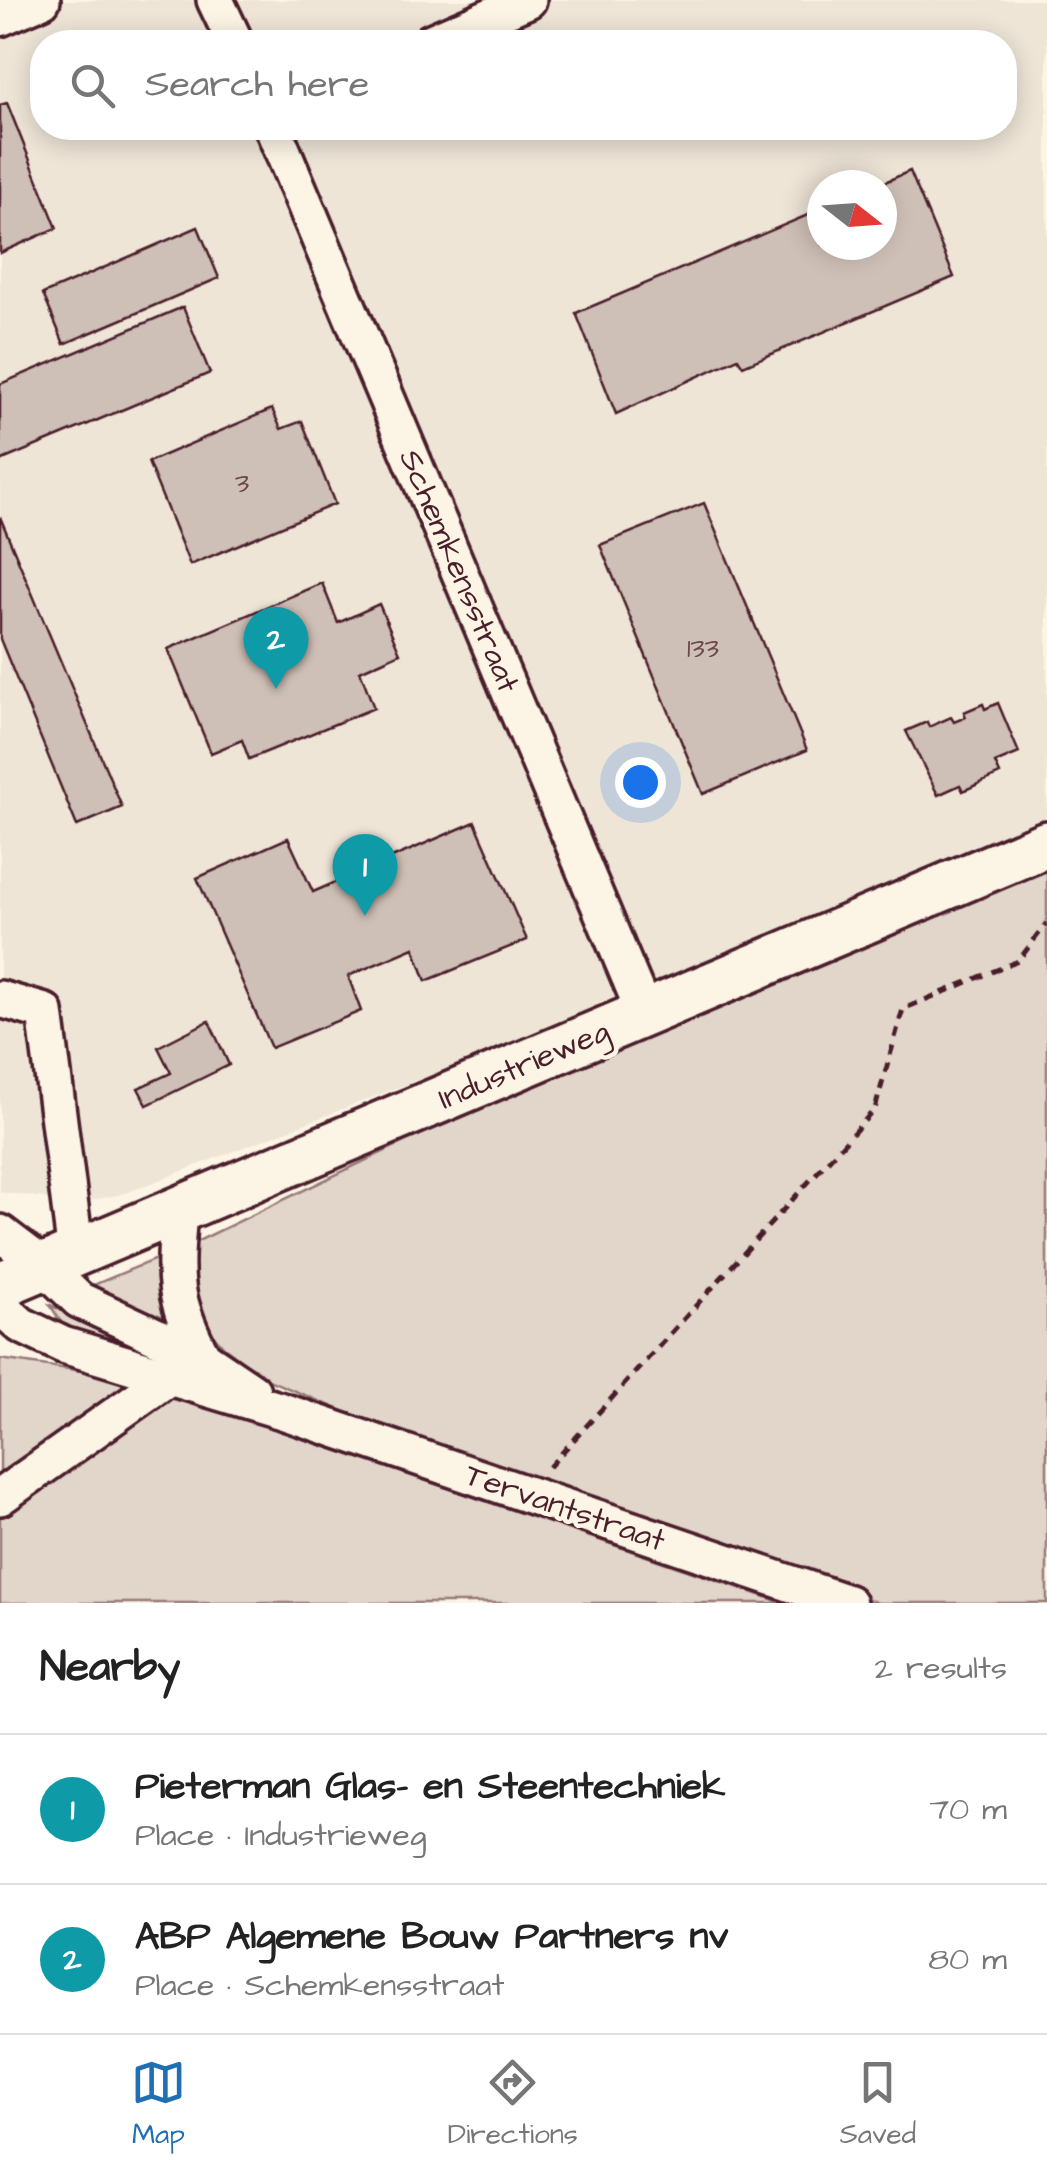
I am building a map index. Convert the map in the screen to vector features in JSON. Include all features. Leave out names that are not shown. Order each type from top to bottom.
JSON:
[{"type":"main road","name":"Industrieweg","points":[[0,1285],[1047,844]]},
{"type":"street","points":[[0,18],[42,0]]},
{"type":"street","points":[[215,0],[229,30]]},
{"type":"street","points":[[459,30],[528,0]]},
{"type":"street","name":"Schemkensstraat","points":[[279,140],[644,1014]]},
{"type":"street","points":[[0,1000],[45,1012],[60,1260]]},
{"type":"street","points":[[179,1210],[174,1280],[182,1317],[203,1358]]},
{"type":"street","name":"Tervantstraat","points":[[0,1233],[60,1260],[79,1300],[203,1358],[282,1411]]},
{"type":"street","name":"Tervantstraat","points":[[0,1306],[22,1324],[63,1345],[282,1411],[848,1603]]},
{"type":"street","points":[[0,1497],[169,1377]]},
{"type":"path","points":[[524,1496],[875,1109],[903,1008],[1018,961],[1047,923]]},
{"type":"shaded area","points":[[0,0],[1047,0],[1047,816],[438,1072],[126,1193],[80,1203],[0,1192]]},
{"type":"shaded area","points":[[1047,869],[1047,1603],[878,1603],[362,1419],[266,1379],[224,1347],[201,1321],[187,1270],[196,1242],[406,1141]]},
{"type":"shaded area","points":[[158,1258],[162,1260],[179,1330],[91,1286]]},
{"type":"shaded area","points":[[50,1305],[189,1367],[67,1331]]},
{"type":"shaded area","points":[[0,1359],[123,1377],[125,1391],[170,1393],[783,1603],[0,1603]]},
{"type":"building","points":[[7,103],[57,228],[0,253],[0,105]]},
{"type":"building","points":[[910,171],[954,277],[743,366],[738,358],[616,414],[576,313],[807,215],[807,260],[897,260],[897,177]]},
{"type":"building","points":[[198,227],[219,278],[64,344],[43,294]]},
{"type":"building","points":[[183,307],[210,373],[0,461],[0,384]]},
{"type":"building","points":[[272,409],[281,429],[302,421],[335,504],[190,565],[148,462]]},
{"type":"building","points":[[704,503],[807,750],[703,794],[600,545]]},
{"type":"building","points":[[0,517],[122,807],[77,826],[0,639]]},
{"type":"building","points":[[322,583],[338,623],[379,604],[400,653],[360,671],[374,708],[249,759],[242,740],[211,753],[168,649]]},
{"type":"building","points":[[998,703],[1019,753],[995,763],[1000,774],[963,791],[960,785],[938,795],[906,731],[927,722],[929,727],[951,717],[954,722],[966,717],[964,712]]},
{"type":"building","points":[[475,822],[527,940],[426,981],[414,948],[348,976],[361,1011],[271,1048],[197,878],[288,838],[313,892]]},
{"type":"building","points":[[209,1021],[229,1065],[147,1105],[138,1088],[171,1073],[158,1047]]},
{"type":"place","name":"ABP Algemene Bouw Partners nv","points":[[276,689]]},
{"type":"place","name":"Pieterman Glas- en Steentechniek","points":[[365,916]]}]
